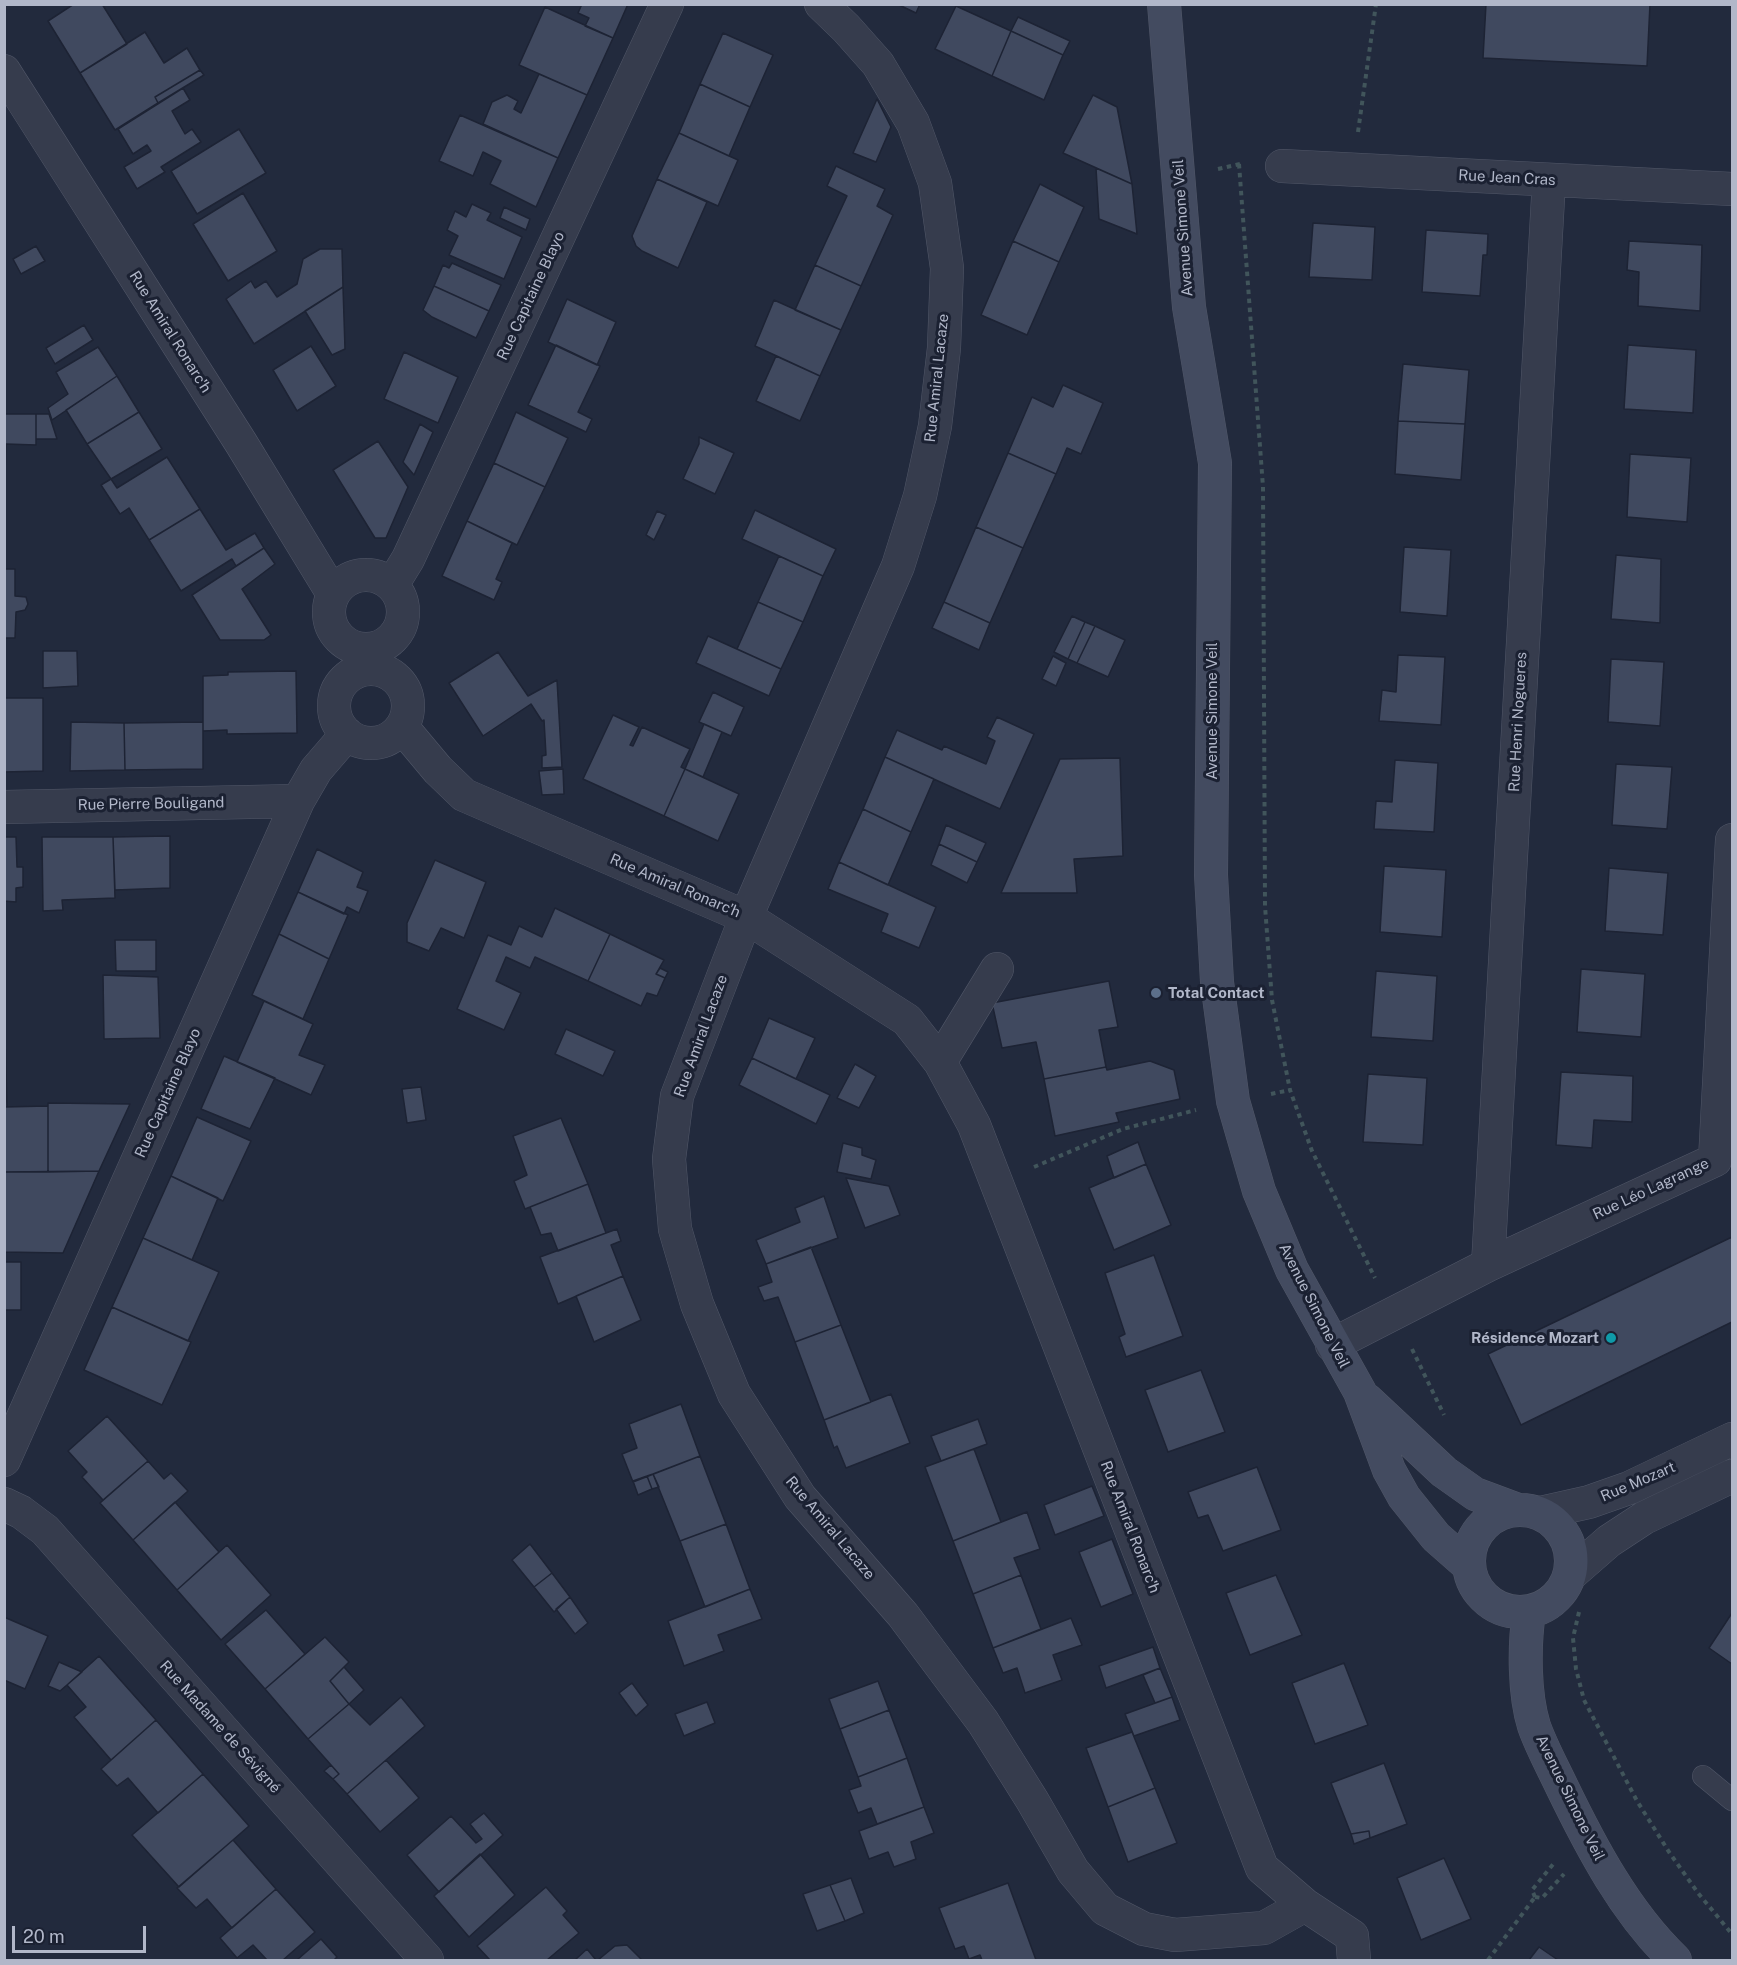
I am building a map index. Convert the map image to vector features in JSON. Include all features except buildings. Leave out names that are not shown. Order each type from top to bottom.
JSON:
[{"type":"main road","name":"Avenue Simone Veil","points":[[1164,4],[1189,308],[1215,464],[1211,875],[1217,982],[1233,1101],[1259,1191],[1292,1270],[1360,1392],[1389,1470],[1404,1497],[1436,1537],[1469,1566]]},
{"type":"main road","name":"Avenue Simone Veil","points":[[1360,1392],[1444,1472],[1475,1494],[1529,1512]]},
{"type":"main road","points":[[1504,1512],[1529,1512],[1553,1521],[1562,1532],[1569,1545],[1577,1589],[1564,1588],[1555,1600],[1542,1608],[1529,1612],[1508,1611],[1488,1602],[1478,1592],[1471,1580],[1469,1552],[1473,1539],[1481,1527],[1492,1518],[1504,1512]]},
{"type":"main road","name":"Avenue Simone Veil","points":[[1529,1612],[1526,1634],[1527,1679],[1534,1725],[1590,1844],[1638,1918],[1657,1943],[1675,1960]]},
{"type":"street","name":"Rue Capitaine Blayo","points":[[392,585],[408,559],[667,4]]},
{"type":"street","name":"Rue Amiral Lacaze","points":[[821,4],[878,64],[913,123],[935,183],[946,268],[944,348],[935,426],[920,496],[898,566],[746,917],[677,1096],[669,1159],[675,1229],[697,1304],[734,1394],[800,1497],[903,1615],[983,1722],[1073,1871],[1105,1909],[1144,1929],[1175,1935],[1264,1928],[1305,1905]]},
{"type":"street","name":"Rue Amiral Ronarc'h","points":[[4,71],[241,442],[333,594]]},
{"type":"street","name":"Rue Jean Cras","points":[[1282,166],[1732,189]]},
{"type":"street","name":"Rue Henri Nogueres","points":[[1488,1265],[1549,180]]},
{"type":"street","points":[[395,677],[391,657],[404,615],[403,604],[392,585],[381,578],[368,575],[354,577],[342,583],[333,594],[329,618],[340,639],[350,646],[362,650],[376,649],[387,644],[396,635]]},
{"type":"street","points":[[340,639],[345,661],[343,681]]},
{"type":"street","points":[[369,669],[382,670],[395,677],[402,684],[408,701],[409,710],[402,727],[382,742],[370,744],[358,741],[347,734],[339,726],[334,715],[334,702],[343,681],[355,672],[369,669]]},
{"type":"street","name":"Rue Amiral Ronarc'h","points":[[402,727],[438,770],[464,795],[746,917],[907,1020],[940,1062],[974,1125],[1262,1868],[1305,1905],[1352,1936],[1354,1960]]},
{"type":"street","name":"Rue Capitaine Blayo","points":[[4,1461],[298,801],[316,770],[347,734]]},
{"type":"street","name":"Rue Pierre Bouligand","points":[[4,807],[298,801]]},
{"type":"street","name":"Rue Léo Lagrange","points":[[1332,1345],[1488,1265],[1714,1160],[1732,840]]},
{"type":"street","points":[[940,1062],[997,969]]},
{"type":"street","name":"Rue Mozart","points":[[1529,1512],[1589,1502],[1629,1488],[1732,1439]]},
{"type":"street","points":[[1577,1589],[1609,1541],[1644,1518],[1732,1476]]},
{"type":"street","name":"Rue Madame de Sévigné","points":[[4,1504],[21,1512],[45,1530],[427,1960]]},
{"type":"lane","points":[[1703,1776],[1732,1800]]},
{"type":"path","points":[[1353,170],[1376,4]]},
{"type":"path","points":[[1239,164],[1263,487],[1265,906],[1272,1000],[1290,1090],[1312,1151],[1448,1423]]},
{"type":"path","points":[[1179,178],[1239,164],[1282,166]]},
{"type":"path","points":[[1039,1164],[1123,1129],[1233,1101],[1290,1090]]},
{"type":"path","points":[[1577,1589],[1578,1612],[1573,1638],[1576,1669],[1584,1700],[1637,1801],[1669,1852],[1698,1893],[1732,1934]]},
{"type":"path","points":[[1488,1960],[1535,1897]]},
{"type":"place","name":"Total Contact","points":[[1156,993]]},
{"type":"place","name":"Résidence Mozart","points":[[1611,1338]]}]
